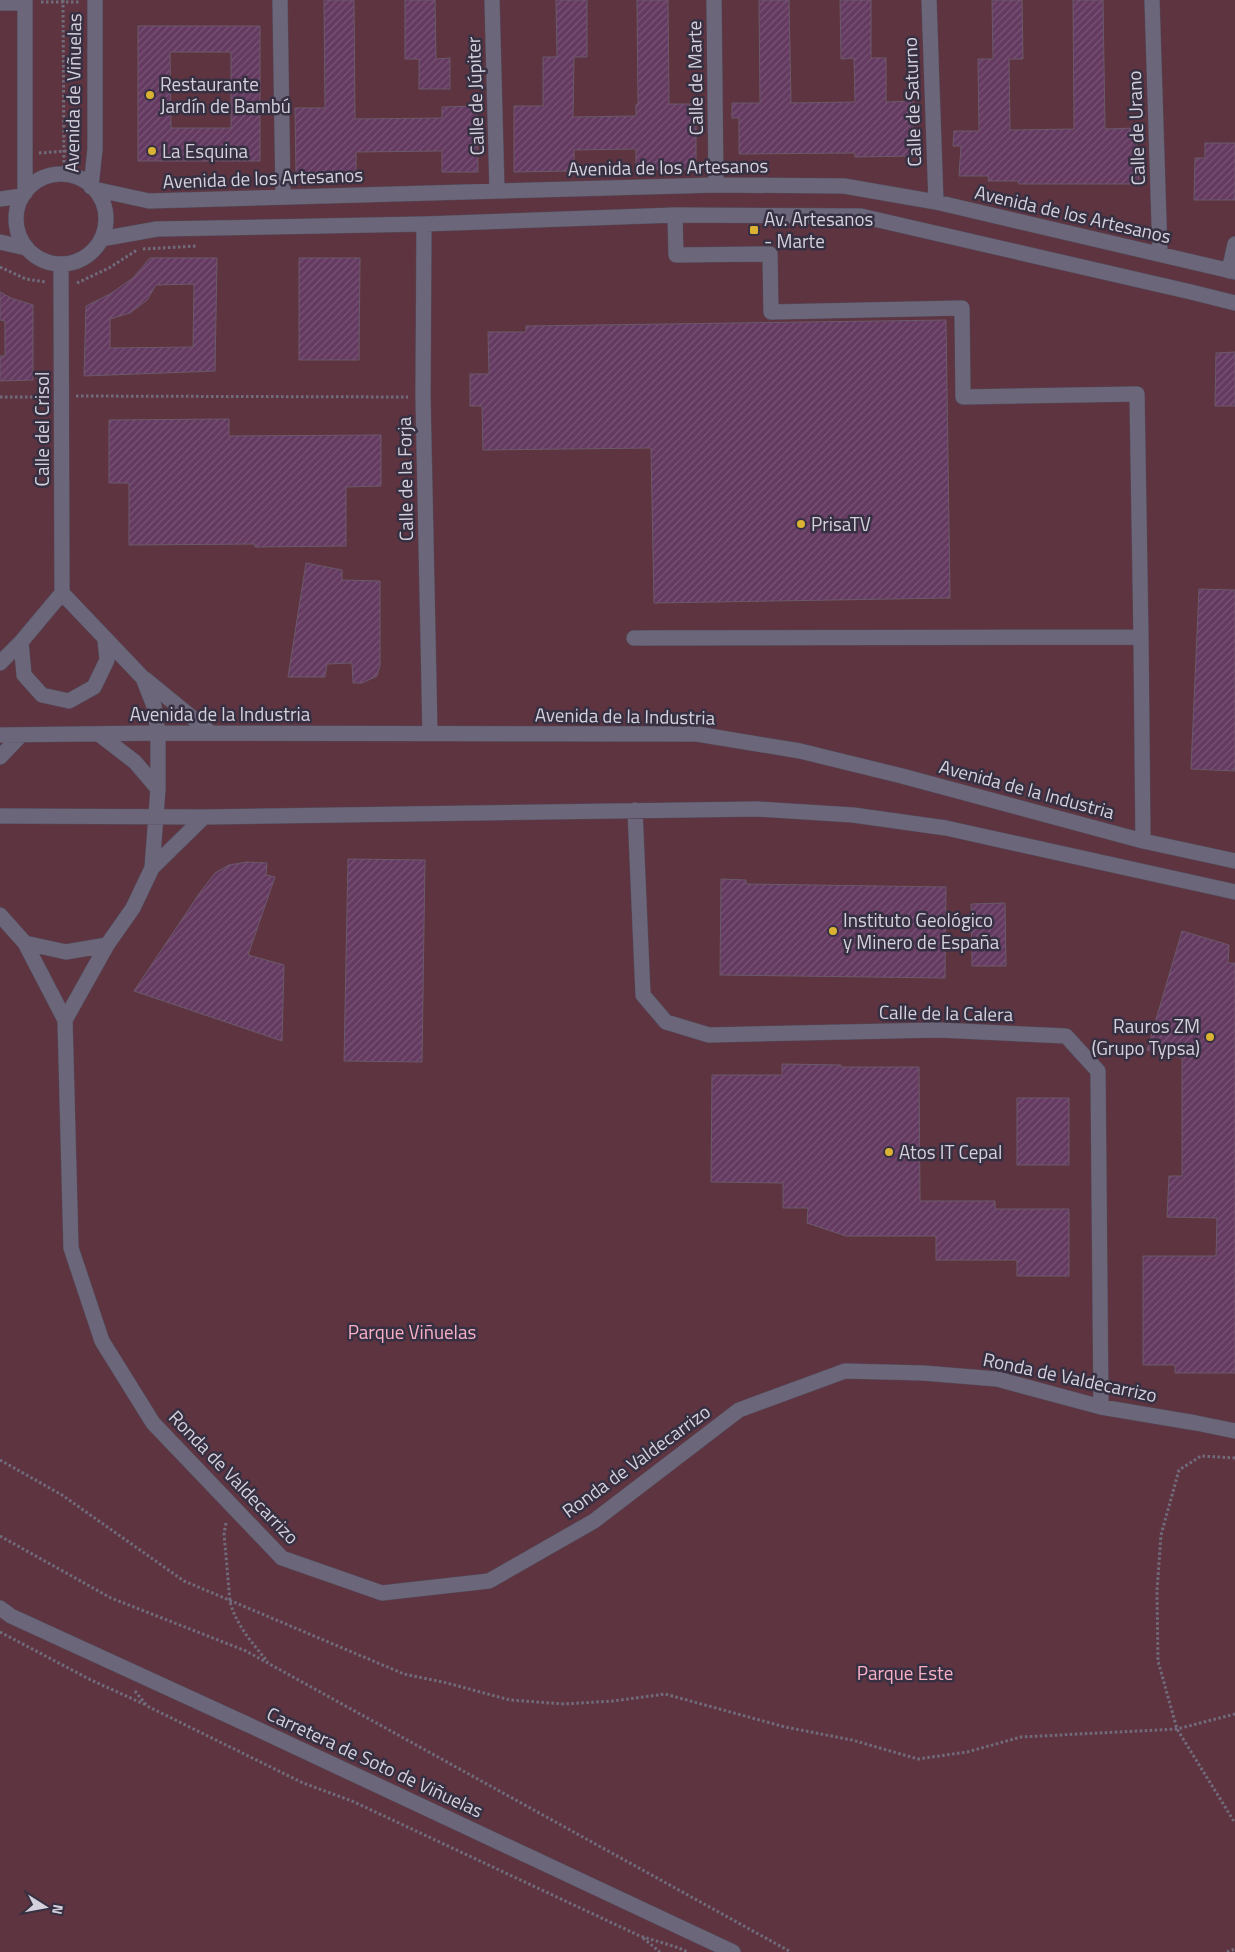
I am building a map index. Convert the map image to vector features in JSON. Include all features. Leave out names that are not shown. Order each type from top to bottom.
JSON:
[{"type":"street","points":[[280,0],[284,197]]},
{"type":"street","name":"Calle de Júpiter","points":[[492,0],[497,191]]},
{"type":"street","name":"Calle de Marte","points":[[714,0],[716,185]]},
{"type":"street","name":"Calle de Saturno","points":[[929,0],[936,202]]},
{"type":"street","name":"Calle de Urano","points":[[1152,0],[1160,254]]},
{"type":"street","points":[[0,3],[25,1],[26,153],[23,194],[16,217],[20,239],[36,257],[48,262],[61,264],[73,262],[84,257],[94,249],[101,239],[105,218],[104,207],[92,188],[80,179],[64,174],[52,175],[40,179],[23,194],[0,199]]},
{"type":"street","name":"Avenida de Viñuelas","points":[[92,188],[95,149],[95,1]]},
{"type":"street","name":"Avenida de los Artesanos","points":[[92,188],[149,201],[716,185],[844,186],[936,202],[1232,272]]},
{"type":"street","points":[[101,239],[157,229],[424,224],[674,215],[861,216],[1235,303]]},
{"type":"street","points":[[674,215],[676,255],[770,254],[771,312],[962,308],[963,397],[1137,394],[1142,841]]},
{"type":"street","name":"Calle de la Forja","points":[[424,224],[423,396],[430,733]]},
{"type":"street","points":[[0,242],[26,248]]},
{"type":"street","points":[[1232,272],[1235,244]]},
{"type":"street","name":"Calle del Crisol","points":[[61,264],[62,593]]},
{"type":"street","points":[[0,663],[21,642],[62,593],[143,678],[212,734]]},
{"type":"street","points":[[634,638],[1140,637]]},
{"type":"street","points":[[21,642],[24,675],[42,695],[69,701],[94,686],[108,660],[105,640]]},
{"type":"street","points":[[143,678],[154,706],[158,733],[158,790],[152,868]]},
{"type":"street","name":"Avenida de la Industria","points":[[0,735],[158,733],[697,734],[800,751],[1142,841],[1235,860]]},
{"type":"street","points":[[0,757],[20,735]]},
{"type":"street","points":[[100,735],[135,762],[158,790]]},
{"type":"street","points":[[0,816],[204,817],[757,809],[853,815],[946,828],[1235,892]]},
{"type":"street","name":"Calle de la Calera","points":[[635,810],[643,995],[666,1022],[709,1035],[938,1030],[1066,1036],[1098,1071],[1101,1407]]},
{"type":"street","points":[[65,1020],[107,945],[133,908],[152,868],[204,817]]},
{"type":"street","points":[[0,915],[25,943],[65,1020]]},
{"type":"street","points":[[25,943],[66,952],[107,945]]},
{"type":"street","name":"Ronda de Valdecarrizo","points":[[65,1020],[70,1248],[102,1341],[153,1423],[282,1558],[382,1593],[489,1581],[594,1521],[739,1410],[845,1371],[923,1373],[997,1379],[1101,1407],[1196,1422],[1235,1431]]},
{"type":"street","name":"Carretera de Soto de Viñuelas","points":[[0,1608],[11,1616],[733,1952]]},
{"type":"path","points":[[25,1],[95,1]]},
{"type":"path","name":"Avenida de Viñuelas","points":[[63,1],[64,174]]},
{"type":"path","points":[[26,153],[95,149]]},
{"type":"path","points":[[0,397],[423,396]]},
{"type":"path","points":[[1235,1458],[1201,1456],[1179,1470],[1161,1535],[1157,1591],[1158,1661],[1176,1728],[1235,1823]]},
{"type":"path","points":[[0,1460],[62,1495],[184,1582],[230,1602],[255,1610],[404,1674],[447,1683],[510,1700],[564,1704],[613,1701],[665,1694],[785,1727],[852,1740],[918,1759],[967,1752],[1021,1738],[1176,1728],[1235,1714]]},
{"type":"path","points":[[230,1504],[224,1533],[230,1602],[233,1613],[246,1637],[270,1664]]},
{"type":"path","points":[[0,1536],[111,1598],[246,1651],[791,1952]]},
{"type":"path","points":[[0,1632],[91,1680],[303,1784],[352,1801],[640,1936],[688,1952]]},
{"type":"path","points":[[134,1689],[147,1706]]},
{"type":"path","points":[[640,1936],[660,1952]]},
{"type":"path","points":[[1227,1952],[1235,1949]]},
{"type":"green space","points":[[0,0],[1235,0],[1235,1952],[0,1952]]},
{"type":"building","points":[[324,0],[354,0],[355,119],[442,118],[442,107],[477,106],[478,172],[442,172],[442,151],[356,152],[356,173],[296,174],[295,108],[325,108]]},
{"type":"building","points":[[405,0],[435,0],[436,59],[450,58],[450,89],[419,89],[419,59],[405,59]]},
{"type":"building","points":[[556,0],[587,0],[587,57],[574,57],[573,117],[636,116],[636,105],[638,104],[637,0],[668,0],[669,104],[696,104],[696,169],[636,170],[636,149],[574,150],[574,171],[514,172],[514,106],[543,106],[543,57],[557,57]]},
{"type":"building","points":[[759,0],[789,0],[791,103],[855,102],[854,58],[841,59],[840,0],[871,0],[871,58],[886,58],[886,102],[913,101],[913,156],[855,157],[855,153],[739,154],[739,118],[732,118],[732,103],[760,103]]},
{"type":"building","points":[[992,0],[1022,0],[1023,59],[1009,59],[1010,130],[1074,129],[1073,0],[1103,0],[1105,129],[1136,128],[1139,184],[1019,184],[1018,181],[988,181],[989,176],[959,176],[961,146],[953,146],[954,131],[979,131],[978,59],[993,59]]},
{"type":"building","points":[[138,26],[260,26],[260,161],[138,161]],"holes":[[[170,52],[231,52],[231,128],[171,128]]]},
{"type":"building","points":[[1205,143],[1235,143],[1235,200],[1194,200],[1195,158],[1205,158]]},
{"type":"building","points":[[150,258],[217,258],[215,371],[84,376],[86,306],[110,294],[133,278]],"holes":[[[194,284],[193,347],[110,348],[110,319],[130,313],[147,300],[156,285]]]},
{"type":"building","points":[[299,258],[360,258],[359,360],[299,360]]},
{"type":"building","points":[[0,292],[11,298],[33,305],[33,380],[0,381],[0,356],[5,356],[5,321],[0,320]]},
{"type":"building","name":"PrisaTV","points":[[946,320],[950,598],[654,603],[651,448],[483,450],[482,406],[470,406],[470,374],[489,374],[488,332],[526,332],[526,326]]},
{"type":"building","points":[[1235,352],[1235,406],[1215,406],[1216,353]]},
{"type":"building","points":[[229,419],[229,436],[381,435],[381,486],[346,487],[346,546],[255,547],[255,544],[129,545],[129,483],[109,483],[109,420]]},
{"type":"building","points":[[306,563],[342,570],[342,580],[380,581],[380,665],[377,676],[362,683],[353,683],[352,663],[327,664],[325,677],[288,677]]},
{"type":"building","points":[[1199,589],[1235,590],[1235,771],[1191,769]]},
{"type":"building","points":[[348,859],[425,860],[422,1062],[344,1061]]},
{"type":"building","points":[[247,862],[267,863],[266,875],[275,877],[248,955],[284,965],[282,1041],[134,991],[215,873],[229,865]]},
{"type":"building","name":"Instituto Geológico y Minero de España","points":[[721,879],[746,880],[746,884],[946,887],[945,978],[720,975]]},
{"type":"building","points":[[1005,903],[1006,966],[972,966],[971,904]]},
{"type":"building","points":[[1182,931],[1229,945],[1228,963],[1235,963],[1235,1373],[1175,1373],[1175,1365],[1143,1365],[1143,1256],[1216,1256],[1217,1218],[1167,1217],[1169,1176],[1182,1176],[1182,1058],[1147,1050]]},
{"type":"building","points":[[782,1064],[841,1065],[841,1067],[919,1067],[920,1201],[995,1201],[995,1209],[1069,1209],[1069,1276],[1017,1276],[1017,1260],[936,1260],[936,1236],[846,1236],[807,1223],[808,1208],[783,1208],[783,1183],[711,1182],[712,1075],[782,1075]]},
{"type":"building","points":[[1017,1098],[1069,1098],[1069,1165],[1017,1165]]},
{"type":"place","name":"Restaurante Jardín de Bambú","points":[[150,95]]},
{"type":"place","name":"La Esquina","points":[[152,151]]},
{"type":"place","name":"Av. Artesanos - Marte","points":[[754,230]]},
{"type":"place","name":"PrisaTV","points":[[801,524]]},
{"type":"place","name":"Instituto Geológico y Minero de España","points":[[833,931]]},
{"type":"place","name":"Rauros ZM (Grupo Typsa)","points":[[1210,1037]]},
{"type":"place","name":"Atos IT Cepal","points":[[889,1152]]},
{"type":"park label","name":"Parque Viñuelas","points":[[412,1332]]},
{"type":"park label","name":"Parque Este","points":[[905,1673]]}]
